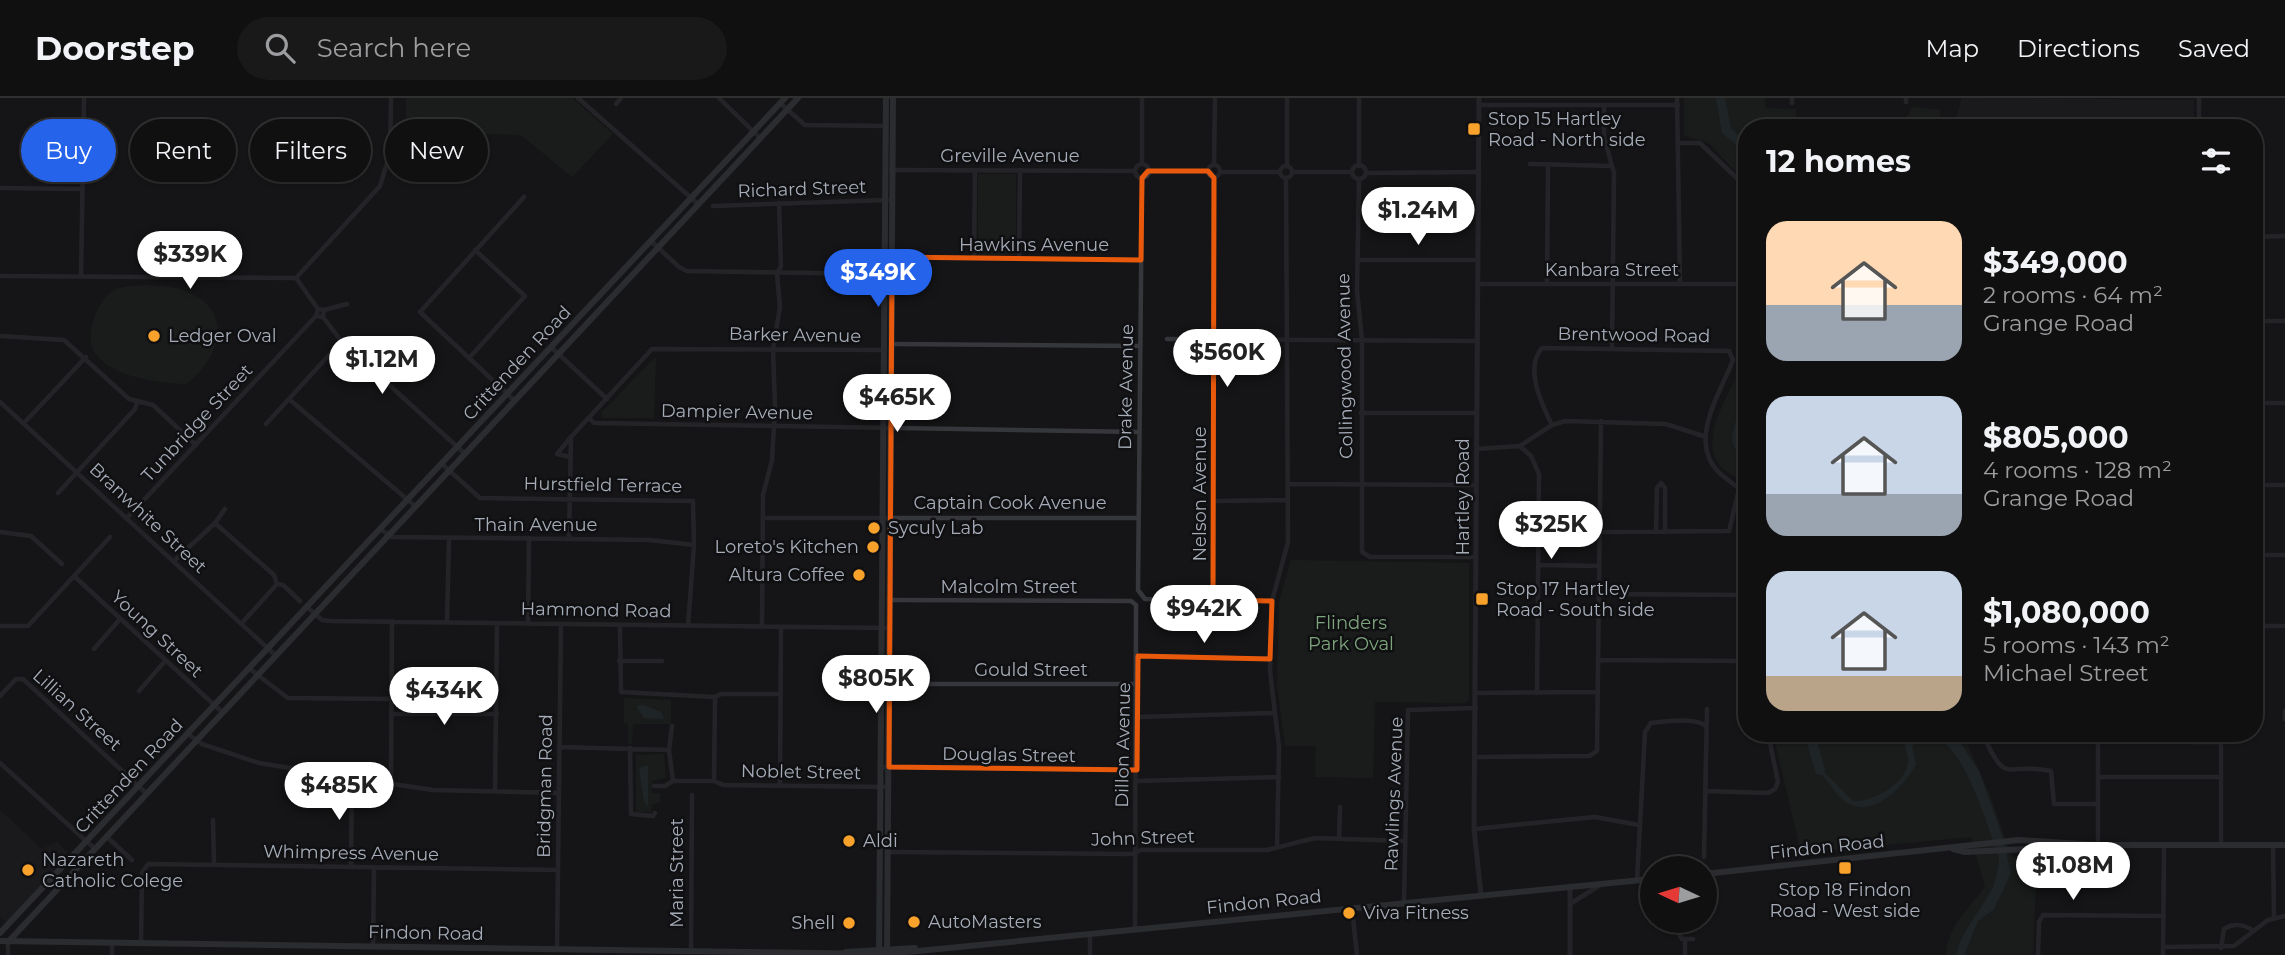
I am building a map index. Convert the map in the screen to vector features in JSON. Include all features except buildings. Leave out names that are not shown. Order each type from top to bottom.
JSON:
[{"type":"main road","name":"Crittenden Road","points":[[8,942],[386,535],[798,98]]},
{"type":"main road","points":[[886,98],[890,126]]},
{"type":"main road","points":[[887,429],[884,350],[893,98]]},
{"type":"main road","name":"Crittenden Road","points":[[0,933],[782,100]]},
{"type":"main road","points":[[857,953],[883,932],[888,852],[885,787],[886,517],[892,344],[888,274]]},
{"type":"main road","points":[[883,952],[880,852],[885,787]]},
{"type":"main road","name":"Findon Road","points":[[1717,873],[1978,847],[2018,840],[2098,845]]},
{"type":"main road","points":[[2098,845],[2285,845]]},
{"type":"main road","name":"Findon Road","points":[[1978,847],[2089,848],[2098,845]]},
{"type":"main road","name":"Findon Road","points":[[0,942],[311,949],[373,946],[423,951],[558,948],[765,954],[902,952],[1640,880]]},
{"type":"main road","points":[[8,942],[11,923]]},
{"type":"main road","points":[[24,926],[23,935],[32,942]]},
{"type":"main road","points":[[883,932],[902,952]]},
{"type":"street","points":[[82,277],[85,98]]},
{"type":"street","points":[[0,278],[296,278],[380,186],[390,153],[391,98]]},
{"type":"street","points":[[578,98],[699,204]]},
{"type":"street","points":[[616,104],[621,98]]},
{"type":"street","points":[[719,98],[760,138]]},
{"type":"street","points":[[1142,98],[1142,164],[1148,171],[1208,171],[1214,165]]},
{"type":"street","points":[[1214,98],[1214,165],[1220,172]]},
{"type":"street","points":[[1287,98],[1287,166],[1293,172]]},
{"type":"street","points":[[1359,98],[1359,166],[1366,173]]},
{"type":"street","points":[[1586,98],[1586,105]]},
{"type":"street","points":[[1678,98],[1680,284]]},
{"type":"street","points":[[2199,98],[2199,119]]},
{"type":"street","points":[[782,100],[787,110],[806,125],[890,126]]},
{"type":"street","points":[[1479,102],[1678,105]]},
{"type":"street","name":"Hartley Road","points":[[1479,102],[1474,829],[1481,895]]},
{"type":"street","points":[[1604,105],[1604,137],[1612,166],[1612,349]]},
{"type":"street","points":[[1678,143],[1700,143],[1738,179]]},
{"type":"street","points":[[1142,164],[1135,171],[1142,178],[1148,171]]},
{"type":"street","points":[[1530,164],[1612,166]]},
{"type":"street","points":[[1208,171],[1214,177],[1220,172],[1280,172],[1287,166]]},
{"type":"street","points":[[1286,178],[1293,172],[1352,172],[1359,166]]},
{"type":"street","points":[[1547,283],[1548,166]]},
{"type":"street","name":"Greville Avenue","points":[[889,170],[1135,171]]},
{"type":"street","points":[[974,258],[975,170]]},
{"type":"street","points":[[1019,258],[1020,170]]},
{"type":"street","points":[[1277,848],[1279,777],[1270,659],[1272,601],[1288,542],[1289,340],[1285,285],[1286,178],[1280,172]]},
{"type":"street","points":[[1352,172],[1359,179],[1366,173],[1479,172]]},
{"type":"street","name":"Nelson Avenue","points":[[1213,600],[1214,177]]},
{"type":"street","name":"Drake Avenue","points":[[1142,178],[1138,517],[1140,595],[1145,598],[1213,600]]},
{"type":"street","name":"Collingwood Avenue","points":[[1359,179],[1357,291],[1362,340],[1362,552],[1370,556],[1477,557]]},
{"type":"street","points":[[0,188],[82,190]]},
{"type":"street","points":[[515,401],[420,312],[524,197]]},
{"type":"street","name":"Richard Street","points":[[713,206],[889,200]]},
{"type":"street","points":[[762,626],[763,495],[772,460],[775,407],[772,396],[773,349],[780,307],[777,274],[781,266],[779,203]]},
{"type":"street","points":[[2263,237],[2285,236]]},
{"type":"street","points":[[651,240],[687,271],[888,274]]},
{"type":"street","points":[[470,357],[525,296],[475,250]]},
{"type":"street","name":"Hawkins Avenue","points":[[889,257],[1141,260]]},
{"type":"street","points":[[1359,260],[1478,260]]},
{"type":"street","points":[[296,278],[318,309],[347,304]]},
{"type":"street","name":"Kanbara Street","points":[[1478,284],[1738,284]]},
{"type":"street","points":[[318,309],[316,316],[323,317],[342,342],[464,453]]},
{"type":"street","points":[[323,317],[324,310]]},
{"type":"street","name":"Tunbridge Street","points":[[127,518],[316,316]]},
{"type":"street","points":[[2263,321],[2285,321]]},
{"type":"street","points":[[0,336],[60,338],[86,357],[137,403],[153,405],[196,445]]},
{"type":"street","points":[[1167,339],[1478,341]]},
{"type":"street","points":[[266,424],[342,342]]},
{"type":"street","points":[[892,344],[1140,345]]},
{"type":"street","name":"Barker Avenue","points":[[571,437],[655,348],[884,350],[892,344]]},
{"type":"street","points":[[551,347],[607,399]]},
{"type":"street","name":"Brentwood Road","points":[[1552,425],[1537,394],[1538,354],[1545,348],[1716,350],[1732,353],[1734,360],[1703,436]]},
{"type":"street","points":[[24,422],[86,357]]},
{"type":"street","points":[[290,400],[415,506]]},
{"type":"street","name":"Branwhite Street","points":[[0,402],[275,656]]},
{"type":"street","points":[[58,493],[135,409],[137,403]]},
{"type":"street","points":[[2263,403],[2285,403]]},
{"type":"street","points":[[1361,413],[1477,413]]},
{"type":"street","name":"Dampier Avenue","points":[[589,418],[594,423],[1139,432]]},
{"type":"street","points":[[1475,757],[1594,755],[1598,692],[1601,421]]},
{"type":"street","points":[[1477,449],[1520,446],[1552,425],[1601,421],[1666,424],[1703,436],[1707,456],[1719,473],[1738,488]]},
{"type":"street","points":[[570,457],[557,454],[571,437]]},
{"type":"street","points":[[569,538],[571,437]]},
{"type":"street","points":[[1520,446],[1531,456],[1539,474],[1537,693]]},
{"type":"street","name":"Hurstfield Terrace","points":[[442,464],[477,497],[690,499],[695,504],[688,626]]},
{"type":"street","points":[[1656,532],[1657,488],[1661,483],[1665,488],[1665,532]]},
{"type":"street","points":[[1288,484],[1476,485]]},
{"type":"street","points":[[2263,485],[2285,485]]},
{"type":"street","points":[[1600,532],[1729,531],[1738,493]]},
{"type":"street","points":[[1214,501],[1288,500]]},
{"type":"street","points":[[174,561],[215,523],[225,509]]},
{"type":"street","name":"Captain Cook Avenue","points":[[763,518],[1138,517]]},
{"type":"street","points":[[215,523],[274,575],[277,584]]},
{"type":"street","points":[[380,529],[386,535]]},
{"type":"street","points":[[0,532],[31,536],[62,564]]},
{"type":"street","name":"Thain Avenue","points":[[386,535],[650,540],[694,545]]},
{"type":"street","points":[[0,626],[28,626],[110,537]]},
{"type":"street","points":[[447,622],[449,538]]},
{"type":"street","points":[[528,538],[528,623]]},
{"type":"street","points":[[2263,555],[2285,555]]},
{"type":"street","points":[[1539,565],[1599,566]]},
{"type":"street","name":"Young Street","points":[[74,576],[222,712]]},
{"type":"street","points":[[277,584],[283,585],[300,601]]},
{"type":"street","points":[[242,624],[277,584]]},
{"type":"street","points":[[1598,594],[1738,595]]},
{"type":"street","name":"Malcolm Street","points":[[886,600],[1130,601],[1136,605]]},
{"type":"street","points":[[1213,600],[1272,601]]},
{"type":"street","name":"Dillon Avenue","points":[[1135,928],[1138,717],[1136,605]]},
{"type":"street","points":[[307,607],[314,614]]},
{"type":"street","name":"Hammond Road","points":[[314,614],[322,620],[331,621],[886,628]]},
{"type":"street","points":[[94,649],[120,619]]},
{"type":"street","points":[[391,783],[392,621]]},
{"type":"street","points":[[495,792],[498,623]]},
{"type":"street","name":"Bridgman Road","points":[[558,948],[561,624]]},
{"type":"street","points":[[620,625],[619,688],[625,694],[715,697],[721,694],[780,694]]},
{"type":"street","points":[[2263,626],[2285,626]]},
{"type":"street","points":[[780,786],[781,627]]},
{"type":"street","points":[[1138,656],[1270,659]]},
{"type":"street","points":[[1598,660],[1738,661]]},
{"type":"street","points":[[619,661],[662,661]]},
{"type":"street","points":[[139,691],[165,662]]},
{"type":"street","points":[[250,669],[288,698],[391,699]]},
{"type":"street","name":"Lillian Street","points":[[0,696],[19,677],[146,793]]},
{"type":"street","name":"Gould Street","points":[[886,684],[1138,684]]},
{"type":"street","points":[[1476,693],[1598,692]]},
{"type":"street","points":[[714,780],[715,697]]},
{"type":"street","name":"Rawlings Avenue","points":[[1404,903],[1408,710],[1476,708]]},
{"type":"street","points":[[1704,856],[1707,709]]},
{"type":"street","points":[[2285,711],[2285,719]]},
{"type":"street","points":[[1138,717],[1273,713]]},
{"type":"street","points":[[391,714],[497,714]]},
{"type":"street","points":[[1637,880],[1647,727],[1657,722],[1702,722],[1706,726]]},
{"type":"street","points":[[672,726],[669,750],[673,781]]},
{"type":"street","points":[[188,734],[196,742],[258,763],[352,778],[433,790],[559,793]]},
{"type":"street","points":[[1705,791],[1768,793],[1775,789],[1778,782],[1771,742]]},
{"type":"street","points":[[1986,742],[1998,766],[2006,770],[2051,771],[2054,804],[2098,804]]},
{"type":"street","points":[[2098,742],[2098,845]]},
{"type":"street","points":[[2221,745],[2221,845]]},
{"type":"street","points":[[559,747],[669,750]]},
{"type":"street","points":[[630,748],[631,814],[653,816],[655,813]]},
{"type":"street","points":[[0,763],[95,849]]},
{"type":"street","name":"Douglas Street","points":[[885,767],[1137,770]]},
{"type":"street","points":[[1137,781],[1279,777]]},
{"type":"street","points":[[2098,777],[2221,777]]},
{"type":"street","points":[[351,867],[352,778]]},
{"type":"street","name":"Noblet Street","points":[[654,786],[665,786],[673,781],[704,783],[714,780],[723,785],[885,787]]},
{"type":"street","name":"Maria Street","points":[[691,950],[692,795]]},
{"type":"street","points":[[1339,839],[1340,807]]},
{"type":"street","points":[[1474,829],[1595,817],[1639,825]]},
{"type":"street","points":[[213,820],[214,865]]},
{"type":"street","points":[[106,835],[132,860]]},
{"type":"street","name":"John Street","points":[[880,852],[1136,852],[1277,848],[1315,838],[1405,841]]},
{"type":"street","points":[[2162,955],[2164,845]]},
{"type":"street","points":[[2273,845],[2274,918]]},
{"type":"street","name":"Whimpress Avenue","points":[[141,944],[144,867],[214,865],[558,870]]},
{"type":"street","points":[[373,946],[374,867]]},
{"type":"street","points":[[1570,904],[1603,883]]},
{"type":"street","points":[[1570,886],[1570,955]]},
{"type":"street","points":[[1352,908],[1357,955]]},
{"type":"street","points":[[2038,955],[2039,922],[2043,915],[2164,916]]},
{"type":"street","points":[[2163,947],[2221,948],[2240,944],[2253,931],[2274,918],[2285,916]]},
{"type":"street","points":[[2221,948],[2222,934],[2229,926],[2244,926],[2253,931]]},
{"type":"street","points":[[1090,933],[1090,955]]},
{"type":"street","points":[[1676,933],[1685,939],[1693,939]]},
{"type":"street","points":[[1685,939],[1685,955]]},
{"type":"street","points":[[8,942],[8,955]]},
{"type":"street","points":[[112,955],[113,943]]},
{"type":"highlighted area","points":[[1148,171],[1208,171],[1214,178],[1213,600],[1272,601],[1270,659],[1138,656],[1137,770],[889,767],[892,257],[1141,260],[1142,178]]},
{"type":"shaded area","points":[[1716,98],[1725,98],[1731,128],[1738,135],[1738,146],[1722,133]]},
{"type":"shaded area","points":[[1962,98],[2194,100],[2193,119],[1956,119]]},
{"type":"shaded area","points":[[1738,415],[1738,451],[1733,442]]},
{"type":"shaded area","points":[[644,705],[661,712],[664,719],[644,718],[636,706]]},
{"type":"shaded area","points":[[1812,742],[1815,742],[1813,749],[1824,772],[1853,801],[1870,799],[1896,783],[1907,768],[1904,742],[1916,742],[1912,746],[1916,764],[1895,792],[1875,805],[1864,807],[1853,805],[1838,795],[1816,765],[1811,747]]},
{"type":"shaded area","points":[[1942,742],[1959,742],[1979,771],[2002,835],[2011,873],[1994,909],[1978,921],[1964,955],[1956,955],[1967,929],[1994,884],[1999,855],[1970,781],[1960,761]]},
{"type":"shaded area","points":[[648,765],[648,806],[644,801],[639,768]]},
{"type":"shaded area","name":"Nazareth Catholic Colege","points":[[0,810],[42,849],[57,842],[70,856],[6,922],[0,916]]},
{"type":"green space","points":[[406,98],[572,98],[613,134],[572,177],[521,135],[488,134],[488,119],[406,119]]},
{"type":"green space","points":[[1684,98],[1765,98],[1765,108],[1796,109],[1796,119],[1738,119],[1738,174],[1708,142],[1684,136]]},
{"type":"green space","points":[[1913,107],[1940,110],[1940,119],[1906,119]]},
{"type":"green space","points":[[978,174],[1016,174],[1016,255],[978,255]]},
{"type":"green space","name":"Ledger Oval","points":[[147,285],[176,288],[201,299],[211,309],[217,321],[214,348],[208,361],[186,384],[124,374],[103,361],[92,346],[93,322],[105,298],[118,289]]},
{"type":"green space","points":[[656,356],[654,418],[603,418],[601,413]]},
{"type":"green space","points":[[1738,375],[1738,476],[1726,471],[1716,459],[1712,444],[1714,427]]},
{"type":"green space","name":"Flinders Park Oval","points":[[1291,560],[1469,563],[1469,699],[1466,703],[1375,702],[1373,778],[1315,777],[1316,746],[1285,746],[1277,685],[1279,602]]},
{"type":"green space","points":[[398,677],[444,677],[444,709],[400,709]]},
{"type":"green space","points":[[624,698],[671,700],[671,724],[633,724],[632,744],[628,744],[628,724],[624,723]]},
{"type":"green space","points":[[1775,742],[1966,742],[1989,793],[2012,857],[2037,858],[2033,955],[1946,955],[1955,926],[1985,887],[1971,837],[1801,853]]},
{"type":"green space","points":[[2137,742],[2220,742],[2220,745]]},
{"type":"green space","points":[[664,754],[666,778],[652,781],[652,793],[660,793],[660,803],[652,804],[651,812],[636,812],[636,755]]},
{"type":"waterway","points":[[1814,742],[1820,770]]},
{"type":"place","name":"Stop 15 Hartley Road - North side","points":[[1474,129]]},
{"type":"place","name":"Ledger Oval","points":[[154,336]]},
{"type":"place","name":"Syculy Lab","points":[[874,528]]},
{"type":"place","name":"Loreto's Kitchen","points":[[873,547]]},
{"type":"place","name":"Altura Coffee","points":[[859,575]]},
{"type":"place","name":"Stop 17 Hartley Road - South side","points":[[1482,599]]},
{"type":"place","name":"Aldi","points":[[849,841]]},
{"type":"place","name":"Stop 18 Findon Road - West side","points":[[1845,868]]},
{"type":"place","name":"Nazareth Catholic Colege","points":[[28,870]]},
{"type":"place","name":"Viva Fitness","points":[[1349,913]]},
{"type":"place","name":"AutoMasters","points":[[914,922]]},
{"type":"place","name":"Shell","points":[[849,923]]}]
